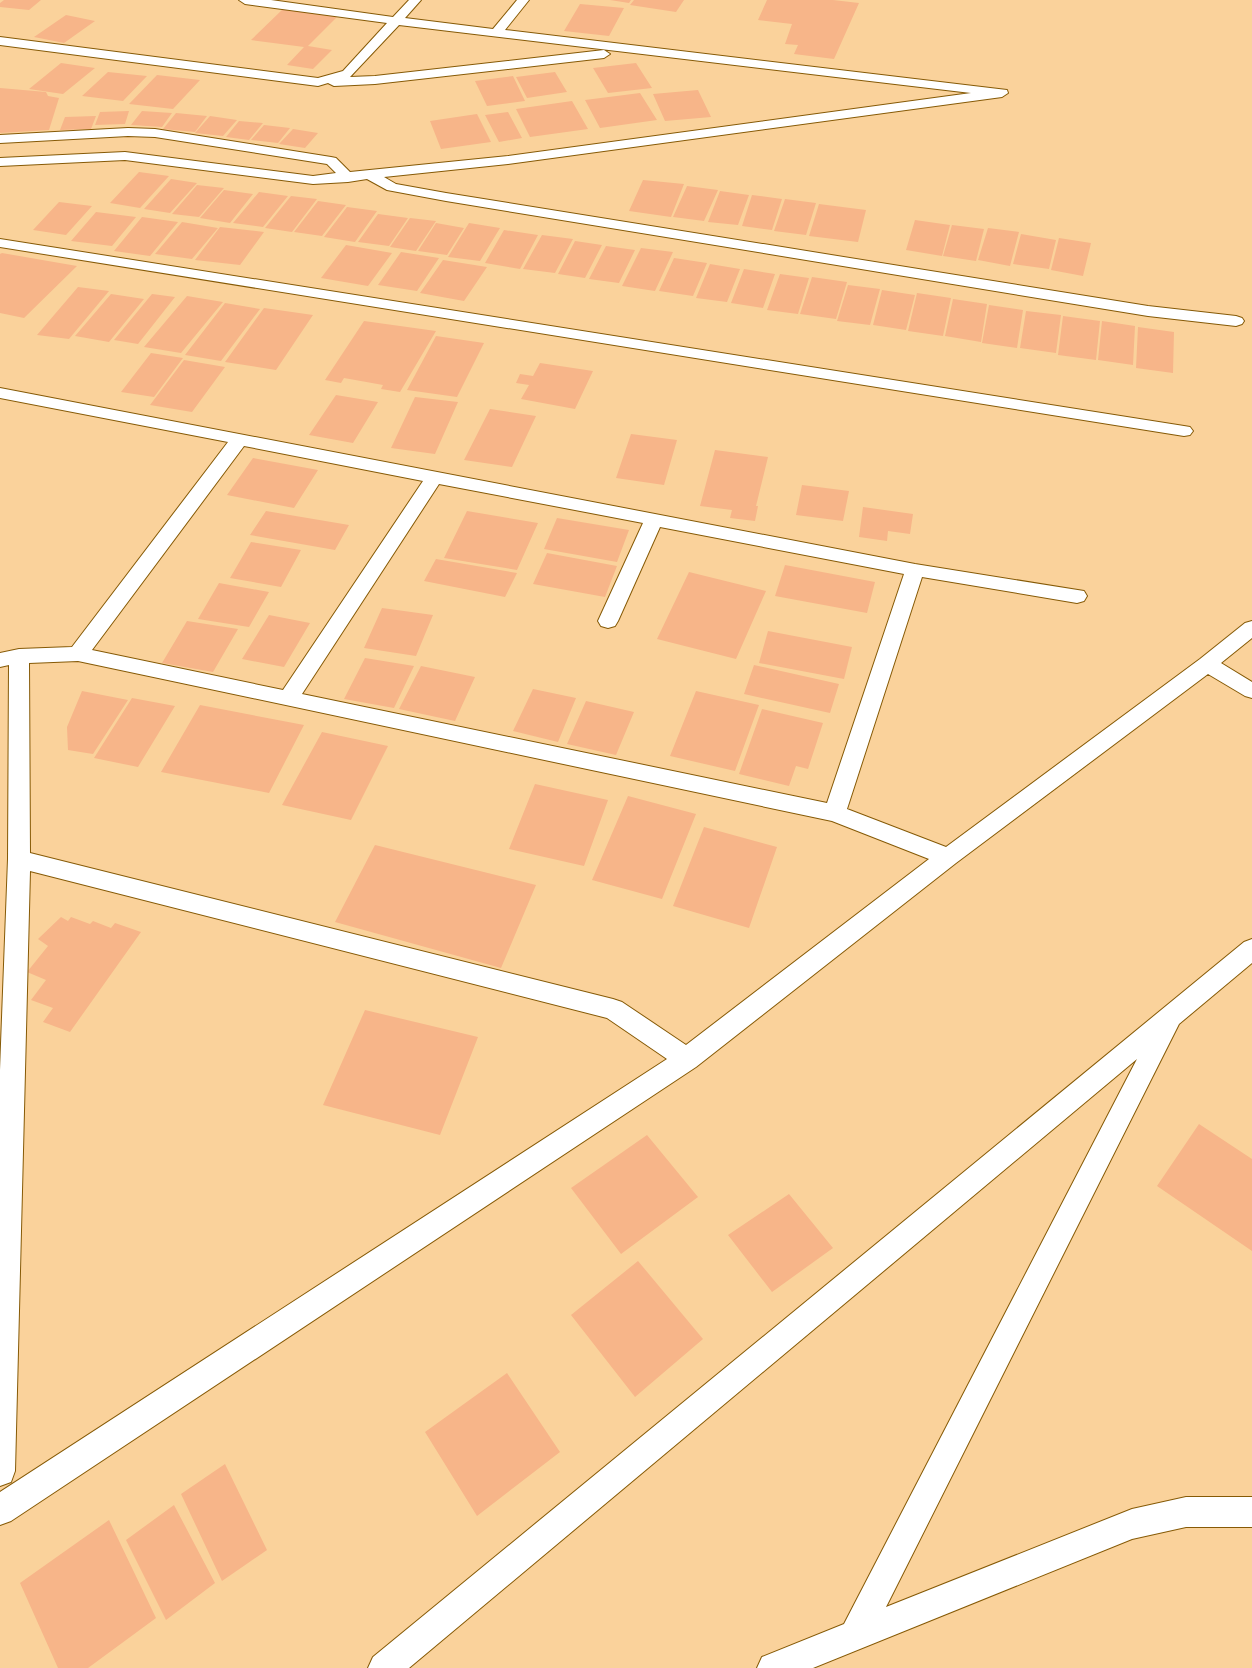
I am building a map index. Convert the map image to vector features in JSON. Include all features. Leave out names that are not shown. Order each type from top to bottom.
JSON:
[{"type":"street","points":[[245,0],[396,21],[1002,93],[453,181],[392,187],[370,175]]},
{"type":"street","points":[[318,82],[348,74],[415,0]]},
{"type":"street","points":[[497,32],[523,0]]},
{"type":"street","points":[[0,41],[318,82],[374,80],[641,49]]},
{"type":"street","points":[[348,178],[331,161],[155,134],[128,132],[7,139],[3,162],[125,156],[313,180],[348,178],[370,175],[453,181],[1140,310],[1236,321]]},
{"type":"street","points":[[0,243],[1184,431]]},
{"type":"street","points":[[0,393],[915,570],[1077,596]]},
{"type":"street","points":[[78,654],[239,440]]},
{"type":"street","points":[[288,698],[434,478]]},
{"type":"street","points":[[608,621],[654,520]]},
{"type":"street","points":[[835,813],[915,570]]},
{"type":"street","points":[[0,1510],[687,1059],[948,857],[1207,664],[1252,628]]},
{"type":"street","points":[[0,1471],[19,859],[10,658],[78,654],[835,813],[948,857]]},
{"type":"street","points":[[1207,664],[1252,691]]},
{"type":"street","points":[[19,859],[613,1009],[687,1059]]},
{"type":"street","points":[[384,1668],[1252,949]]},
{"type":"street","points":[[855,1635],[1171,1016]]},
{"type":"street","points":[[773,1668],[1132,1524],[1186,1512],[1252,1512]]},
{"type":"building","points":[[4,0],[41,0],[29,10],[0,7],[0,3]]},
{"type":"building","points":[[610,0],[631,0],[629,3]]},
{"type":"building","points":[[634,0],[684,0],[676,12],[630,5]]},
{"type":"building","points":[[767,0],[833,0],[859,3],[834,59],[794,54],[798,45],[785,44],[792,24],[758,20]]},
{"type":"building","points":[[580,4],[624,8],[609,36],[564,31]]},
{"type":"building","points":[[283,9],[338,16],[308,46],[332,50],[313,69],[287,65],[304,47],[251,40]]},
{"type":"building","points":[[66,15],[95,21],[64,43],[34,37]]},
{"type":"building","points":[[61,63],[95,68],[63,94],[29,89]]},
{"type":"building","points":[[636,63],[652,88],[608,93],[593,68]]},
{"type":"building","points":[[108,72],[147,76],[123,101],[82,96]]},
{"type":"building","points":[[555,72],[567,92],[527,98],[516,77]]},
{"type":"building","points":[[157,75],[200,80],[173,109],[129,104]]},
{"type":"building","points":[[513,76],[525,101],[487,106],[475,81]]},
{"type":"building","points":[[0,88],[46,92],[48,96],[59,98],[49,130],[0,133]]},
{"type":"building","points":[[698,90],[711,117],[665,121],[653,94]]},
{"type":"building","points":[[640,93],[657,120],[600,128],[585,100]]},
{"type":"building","points":[[572,101],[588,129],[530,137],[516,109]]},
{"type":"building","points":[[129,111],[125,124],[95,125],[100,112]]},
{"type":"building","points":[[142,111],[172,113],[162,127],[131,125]]},
{"type":"building","points":[[508,112],[522,138],[499,142],[485,115]]},
{"type":"building","points":[[176,113],[207,116],[195,132],[163,129]]},
{"type":"building","points":[[477,114],[491,142],[441,149],[430,121]]},
{"type":"building","points":[[96,116],[91,129],[60,130],[65,117]]},
{"type":"building","points":[[210,116],[237,120],[223,136],[195,133]]},
{"type":"building","points":[[239,121],[263,123],[249,140],[226,137]]},
{"type":"building","points":[[264,125],[290,128],[278,143],[251,140]]},
{"type":"building","points":[[293,129],[318,133],[305,148],[279,144]]},
{"type":"building","points":[[139,172],[169,176],[140,208],[110,203]]},
{"type":"building","points":[[171,179],[197,183],[170,213],[144,209]]},
{"type":"building","points":[[643,180],[684,184],[671,217],[629,211]]},
{"type":"building","points":[[197,185],[224,188],[199,217],[172,214]]},
{"type":"building","points":[[687,186],[718,190],[704,221],[673,217]]},
{"type":"building","points":[[224,190],[253,194],[230,223],[200,218]]},
{"type":"building","points":[[720,191],[749,195],[738,225],[708,222]]},
{"type":"building","points":[[259,192],[288,196],[263,227],[233,223]]},
{"type":"building","points":[[752,195],[782,199],[772,230],[742,226]]},
{"type":"building","points":[[291,196],[317,199],[292,232],[265,228]]},
{"type":"building","points":[[785,199],[816,203],[806,235],[774,231]]},
{"type":"building","points":[[318,201],[346,205],[322,236],[294,232]]},
{"type":"building","points":[[59,202],[92,206],[66,235],[33,230]]},
{"type":"building","points":[[819,204],[866,210],[858,242],[809,236]]},
{"type":"building","points":[[347,207],[377,211],[355,242],[324,237]]},
{"type":"building","points":[[96,212],[136,217],[112,246],[71,241]]},
{"type":"building","points":[[378,214],[408,218],[389,246],[358,242]]},
{"type":"building","points":[[142,217],[178,222],[150,256],[114,251]]},
{"type":"building","points":[[410,218],[436,221],[416,251],[390,247]]},
{"type":"building","points":[[915,220],[950,225],[942,256],[906,250]]},
{"type":"building","points":[[182,222],[218,228],[192,259],[155,254]]},
{"type":"building","points":[[436,223],[464,228],[447,255],[418,251]]},
{"type":"building","points":[[469,223],[500,228],[480,261],[448,257]]},
{"type":"building","points":[[952,225],[984,229],[976,261],[943,256]]},
{"type":"building","points":[[220,227],[264,232],[240,265],[195,260]]},
{"type":"building","points":[[988,228],[1019,232],[1010,266],[978,260]]},
{"type":"building","points":[[504,230],[538,235],[520,269],[485,263]]},
{"type":"building","points":[[1021,234],[1056,240],[1049,269],[1013,264]]},
{"type":"building","points":[[542,235],[573,239],[555,273],[523,269]]},
{"type":"building","points":[[1059,238],[1091,243],[1083,276],[1051,270]]},
{"type":"building","points":[[575,241],[602,245],[585,278],[558,274]]},
{"type":"building","points":[[346,245],[392,253],[368,286],[321,278]]},
{"type":"building","points":[[606,246],[635,250],[619,283],[589,279]]},
{"type":"building","points":[[641,248],[673,252],[655,291],[622,286]]},
{"type":"building","points":[[401,252],[439,258],[417,291],[378,285]]},
{"type":"building","points":[[2,253],[77,266],[24,318],[0,313],[0,254]]},
{"type":"building","points":[[674,258],[707,263],[693,296],[659,291]]},
{"type":"building","points":[[443,260],[487,267],[464,301],[420,293]]},
{"type":"building","points":[[710,264],[740,269],[727,302],[696,298]]},
{"type":"building","points":[[744,269],[775,274],[763,308],[731,303]]},
{"type":"building","points":[[780,274],[809,278],[798,314],[767,310]]},
{"type":"building","points":[[812,277],[847,282],[836,319],[800,314]]},
{"type":"building","points":[[848,285],[880,289],[870,325],[837,321]]},
{"type":"building","points":[[78,287],[109,291],[69,339],[37,335]]},
{"type":"building","points":[[882,290],[915,295],[906,330],[873,325]]},
{"type":"building","points":[[917,293],[951,298],[943,336],[908,331]]},
{"type":"building","points":[[111,294],[144,299],[109,342],[75,336]]},
{"type":"building","points":[[152,294],[175,297],[138,344],[114,340]]},
{"type":"building","points":[[187,296],[223,302],[181,353],[144,347]]},
{"type":"building","points":[[953,299],[987,304],[981,342],[945,336]]},
{"type":"building","points":[[225,303],[260,309],[221,361],[185,355]]},
{"type":"building","points":[[989,305],[1023,310],[1017,348],[982,343]]},
{"type":"building","points":[[264,308],[313,315],[276,370],[225,362]]},
{"type":"building","points":[[1026,311],[1061,315],[1056,353],[1020,348]]},
{"type":"building","points":[[1063,316],[1100,321],[1096,360],[1058,355]]},
{"type":"building","points":[[364,321],[436,331],[400,392],[381,389],[383,385],[344,378],[341,383],[325,380]]},
{"type":"building","points":[[1102,321],[1135,326],[1133,365],[1098,360]]},
{"type":"building","points":[[1138,327],[1174,332],[1173,373],[1136,368]]},
{"type":"building","points":[[436,336],[484,343],[457,397],[407,390]]},
{"type":"building","points":[[151,353],[183,358],[154,397],[121,392]]},
{"type":"building","points":[[184,360],[225,367],[192,412],[150,405]]},
{"type":"building","points":[[540,363],[593,371],[575,409],[521,399],[529,385],[516,383],[520,374],[533,376]]},
{"type":"building","points":[[336,395],[378,402],[353,443],[309,435]]},
{"type":"building","points":[[415,397],[458,402],[435,454],[391,448]]},
{"type":"building","points":[[490,409],[536,416],[512,467],[464,460]]},
{"type":"building","points":[[631,434],[677,440],[664,485],[616,478]]},
{"type":"building","points":[[715,450],[768,457],[756,506],[758,506],[755,521],[730,518],[732,510],[700,506]]},
{"type":"building","points":[[253,458],[318,470],[294,508],[227,495]]},
{"type":"building","points":[[802,485],[849,491],[843,521],[796,515]]},
{"type":"building","points":[[863,507],[913,514],[910,534],[888,531],[887,541],[859,537]]},
{"type":"building","points":[[266,511],[349,525],[335,550],[250,535]]},
{"type":"building","points":[[467,511],[538,523],[517,570],[444,558]]},
{"type":"building","points":[[557,518],[629,530],[617,562],[544,549]]},
{"type":"building","points":[[251,542],[301,550],[281,587],[230,578]]},
{"type":"building","points":[[547,553],[617,566],[605,597],[533,584]]},
{"type":"building","points":[[436,559],[517,573],[505,597],[424,581]]},
{"type":"building","points":[[785,565],[875,582],[867,613],[775,596]]},
{"type":"building","points":[[689,572],[766,591],[736,659],[657,639]]},
{"type":"building","points":[[219,583],[269,592],[249,627],[198,619]]},
{"type":"building","points":[[382,608],[433,615],[416,656],[364,648]]},
{"type":"building","points":[[269,615],[310,623],[284,667],[242,659]]},
{"type":"building","points":[[187,621],[238,629],[213,672],[162,663]]},
{"type":"building","points":[[768,631],[852,647],[844,679],[759,663]]},
{"type":"building","points":[[365,658],[414,666],[394,708],[344,699]]},
{"type":"building","points":[[754,665],[839,684],[830,713],[744,694]]},
{"type":"building","points":[[421,666],[475,677],[455,721],[399,709]]},
{"type":"building","points":[[533,689],[576,698],[558,742],[513,731]]},
{"type":"building","points":[[82,691],[128,700],[93,754],[68,750],[67,727]]},
{"type":"building","points":[[696,691],[759,705],[735,771],[670,756]]},
{"type":"building","points":[[132,698],[175,706],[138,767],[94,758]]},
{"type":"building","points":[[586,701],[634,712],[616,755],[567,744]]},
{"type":"building","points":[[200,705],[304,725],[269,793],[161,772]]},
{"type":"building","points":[[762,709],[823,723],[808,769],[796,766],[789,786],[739,774]]},
{"type":"building","points":[[322,732],[388,746],[351,820],[282,805]]},
{"type":"building","points":[[535,784],[608,800],[584,866],[509,849]]},
{"type":"building","points":[[628,796],[696,814],[662,899],[592,880]]},
{"type":"building","points":[[704,827],[777,847],[749,928],[673,906]]},
{"type":"building","points":[[375,845],[536,885],[501,968],[335,922]]},
{"type":"building","points":[[61,917],[68,921],[71,917],[90,924],[93,921],[111,928],[115,923],[141,932],[70,1032],[43,1022],[53,1008],[31,1000],[46,980],[27,972],[48,946],[38,939]]},
{"type":"building","points":[[365,1010],[478,1037],[440,1135],[323,1105]]},
{"type":"building","points":[[1199,1124],[1252,1159],[1252,1251],[1157,1186]]},
{"type":"building","points":[[647,1135],[698,1197],[621,1254],[571,1188]]},
{"type":"building","points":[[789,1194],[833,1248],[772,1292],[728,1235]]},
{"type":"building","points":[[638,1261],[703,1339],[635,1397],[571,1315]]},
{"type":"building","points":[[507,1373],[560,1452],[477,1516],[425,1432]]},
{"type":"building","points":[[225,1464],[267,1550],[222,1581],[181,1494]]},
{"type":"building","points":[[174,1505],[215,1583],[166,1620],[126,1540]]},
{"type":"building","points":[[109,1520],[156,1618],[88,1668],[58,1668],[20,1583]]}]
